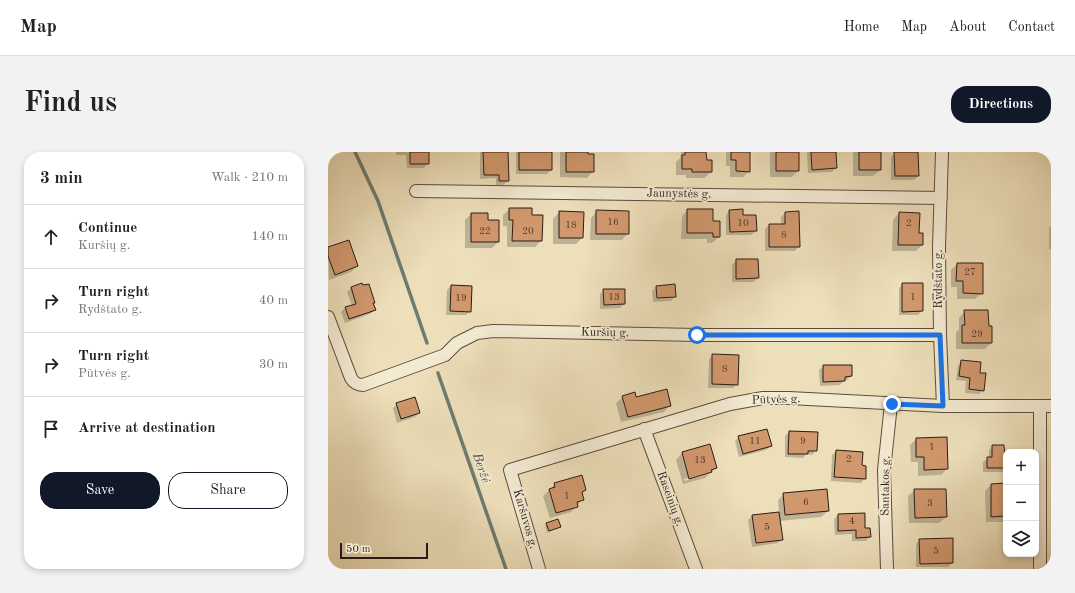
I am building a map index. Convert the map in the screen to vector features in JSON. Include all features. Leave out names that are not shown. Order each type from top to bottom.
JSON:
[{"type":"street","name":"Rydštato g.","points":[[942,152],[939,247],[940,335],[943,406]]},
{"type":"street","name":"Jaunystės g.","points":[[416,191],[941,198]]},
{"type":"street","name":"Kuršių g.","points":[[328,317],[351,378],[358,385],[363,385],[445,355],[457,343],[477,333],[493,331],[697,335],[940,335]]},
{"type":"street","name":"Pūtvės g.","points":[[510,470],[730,404],[763,398],[943,406],[1046,406]]},
{"type":"street","name":"Santakos g.","points":[[887,569],[884,470],[892,404]]},
{"type":"street","points":[[1040,569],[1046,406]]},
{"type":"street","name":"Raseinių g.","points":[[644,429],[696,569]]},
{"type":"street","name":"Karšuvos g.","points":[[510,470],[539,569]]},
{"type":"building","points":[[410,152],[429,152],[429,164],[410,164]]},
{"type":"building","points":[[483,152],[508,152],[509,181],[499,181],[499,175],[484,175]]},
{"type":"building","points":[[519,152],[552,152],[552,170],[519,170]]},
{"type":"building","points":[[566,152],[588,152],[588,154],[594,154],[594,172],[566,172]]},
{"type":"building","points":[[685,152],[706,152],[707,160],[712,160],[712,172],[692,172],[692,169],[682,169],[682,155],[685,155]]},
{"type":"building","points":[[731,152],[750,152],[750,172],[736,171],[736,160],[731,160]]},
{"type":"building","points":[[776,152],[799,152],[799,171],[776,171]]},
{"type":"building","points":[[811,152],[836,152],[837,168],[812,170]]},
{"type":"building","points":[[859,152],[881,152],[881,170],[859,170]]},
{"type":"building","points":[[894,152],[918,152],[919,176],[895,176]]},
{"type":"building","points":[[509,208],[532,208],[532,215],[543,215],[542,241],[512,241],[513,220],[509,220]]},
{"type":"building","points":[[687,209],[713,209],[713,221],[720,221],[720,237],[713,237],[713,233],[687,233]]},
{"type":"building","points":[[743,209],[743,215],[756,215],[757,231],[730,232],[729,210]]},
{"type":"building","points":[[596,210],[629,211],[629,234],[596,234]]},
{"type":"building","points":[[559,211],[584,212],[583,238],[559,238]]},
{"type":"building","points":[[799,211],[800,247],[769,247],[769,224],[785,224],[785,212]]},
{"type":"building","points":[[899,212],[920,213],[919,233],[923,233],[923,245],[898,245]]},
{"type":"building","points":[[471,213],[488,213],[488,220],[499,220],[499,242],[471,242]]},
{"type":"building","points":[[349,240],[358,266],[335,275],[328,256],[328,247]]},
{"type":"building","points":[[736,259],[758,259],[759,278],[736,279]]},
{"type":"building","points":[[957,263],[983,263],[983,294],[963,293],[963,281],[956,281]]},
{"type":"building","points":[[362,283],[363,285],[369,284],[376,310],[349,319],[345,307],[356,304],[351,287]]},
{"type":"building","points":[[902,283],[923,283],[923,311],[902,312]]},
{"type":"building","points":[[675,284],[676,297],[657,298],[656,286]]},
{"type":"building","points":[[451,285],[472,286],[471,312],[450,311]]},
{"type":"building","points":[[603,289],[625,289],[625,304],[604,305]]},
{"type":"building","points":[[964,310],[988,310],[989,326],[992,326],[992,343],[962,343],[962,325],[965,325]]},
{"type":"building","points":[[712,354],[739,355],[738,385],[712,384]]},
{"type":"building","points":[[961,360],[981,362],[980,373],[986,373],[984,391],[969,389],[970,378],[959,376]]},
{"type":"building","points":[[823,365],[852,365],[852,376],[845,377],[845,381],[823,382]]},
{"type":"building","points":[[667,389],[671,406],[628,417],[622,396],[635,392],[636,397]]},
{"type":"building","points":[[415,397],[420,413],[401,419],[396,403]]},
{"type":"building","points":[[767,429],[772,446],[743,454],[738,436]]},
{"type":"building","points":[[789,431],[818,432],[817,451],[808,451],[808,454],[788,454]]},
{"type":"building","points":[[947,437],[948,469],[924,470],[924,457],[916,457],[916,438]]},
{"type":"building","points":[[710,444],[717,468],[711,470],[712,472],[689,479],[682,452]]},
{"type":"building","points":[[992,445],[1004,445],[1003,468],[987,468],[987,457],[992,457]]},
{"type":"building","points":[[836,450],[863,452],[862,465],[866,466],[866,479],[834,477]]},
{"type":"building","points":[[582,475],[586,490],[582,492],[584,500],[577,502],[578,507],[556,513],[549,489],[555,487],[554,483]]},
{"type":"building","points":[[1003,483],[1003,516],[991,517],[991,484]]},
{"type":"building","points":[[827,489],[829,511],[785,515],[783,493]]},
{"type":"building","points":[[914,489],[946,489],[947,517],[915,518]]},
{"type":"building","points":[[779,512],[783,540],[756,543],[752,515]]},
{"type":"building","points":[[865,513],[865,528],[870,528],[871,537],[856,538],[856,530],[838,531],[838,514]]},
{"type":"building","points":[[558,519],[561,527],[549,531],[546,523]]},
{"type":"building","points":[[953,538],[953,563],[920,564],[919,539]]},
{"type":"waterway","name":"Beržė","points":[[355,152],[378,201],[427,343]]},
{"type":"waterway","name":"Beržė","points":[[438,373],[506,569]]},
{"type":"route","points":[[697,335],[940,335],[943,406],[892,404]]}]
